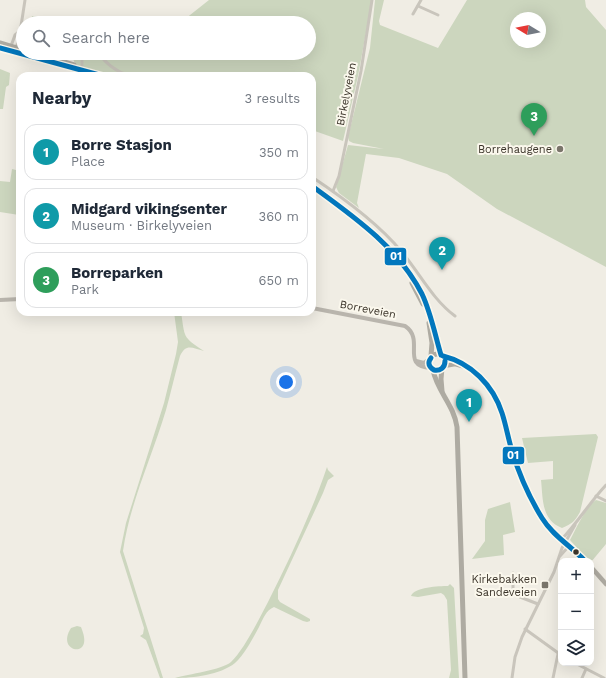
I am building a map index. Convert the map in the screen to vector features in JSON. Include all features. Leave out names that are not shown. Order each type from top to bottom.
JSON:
[{"type":"highway","points":[[0,43],[16,50]]},
{"type":"highway","points":[[0,48],[16,49]]},
{"type":"highway","points":[[50,60],[90,72]]},
{"type":"highway","points":[[56,60],[91,72]]},
{"type":"highway","points":[[316,189],[359,222],[394,253],[406,268],[422,295],[430,314],[442,356],[445,361],[441,379],[443,394]]},
{"type":"highway","points":[[388,249],[412,282],[426,314],[432,338],[429,364],[438,388],[452,409],[457,427],[465,678]]},
{"type":"highway","points":[[430,358],[436,354],[442,356]]},
{"type":"highway","points":[[432,369],[438,370],[443,367]]},
{"type":"main road","points":[[0,300],[16,300]]},
{"type":"main road","name":"Borreveien","points":[[316,309],[404,326],[410,330],[414,336],[414,356],[416,361]]},
{"type":"main road","points":[[442,356],[461,362],[469,368],[495,396],[502,412],[512,451],[543,520],[552,531],[582,558]]},
{"type":"main road","points":[[416,361],[424,363],[430,358]]},
{"type":"main road","points":[[416,361],[420,367],[432,369]]},
{"type":"main road","points":[[443,367],[455,364],[469,368]]},
{"type":"main road","points":[[594,571],[606,584]]},
{"type":"street","points":[[23,16],[25,0]]},
{"type":"street","name":"Birkelyveien","points":[[333,191],[339,176],[361,71],[372,0]]},
{"type":"street","points":[[413,14],[421,0]]},
{"type":"street","points":[[418,6],[438,15]]},
{"type":"street","points":[[13,49],[16,35]]},
{"type":"street","points":[[13,49],[16,43]]},
{"type":"street","points":[[82,60],[82,72]]},
{"type":"street","points":[[105,60],[110,66],[121,72]]},
{"type":"street","points":[[316,180],[333,191],[377,227],[400,250],[444,308],[455,316]]},
{"type":"street","points":[[512,678],[516,657],[525,629],[554,572],[562,548],[575,525],[606,485]]},
{"type":"street","points":[[596,496],[606,501]]},
{"type":"street","points":[[513,573],[513,591],[520,597],[538,604]]},
{"type":"street","points":[[525,629],[558,653]]},
{"type":"street","points":[[553,678],[558,661]]},
{"type":"street","points":[[580,666],[604,678]]},
{"type":"street","points":[[582,678],[586,669]]},
{"type":"green space","points":[[209,0],[372,0],[358,76],[343,141],[316,131],[316,72],[79,72],[73,60],[316,60],[316,16],[189,16]]},
{"type":"green space","points":[[375,0],[384,0],[379,21],[380,25],[438,48],[467,0],[585,0],[586,7],[606,30],[606,267],[497,209],[447,174],[399,158],[366,154],[357,203],[359,208],[339,193],[336,187],[348,145],[384,149],[353,143],[349,141],[348,137],[370,48]]},
{"type":"green space","points":[[0,69],[10,73],[9,85],[6,87],[3,109],[0,109]]},
{"type":"green space","points":[[12,169],[16,170],[16,215],[0,212],[0,181],[10,182]]},
{"type":"green space","points":[[175,316],[182,316],[186,336],[192,343],[204,351],[187,348],[180,356],[166,410],[136,497],[126,533],[123,551],[163,678],[160,678],[146,640],[140,636],[143,634],[144,628],[120,552],[126,523],[164,403],[178,342]]},
{"type":"green space","points":[[596,434],[598,437],[580,512],[573,522],[562,528],[550,520],[544,508],[543,501],[541,480],[553,479],[553,461],[528,463],[522,438]]},
{"type":"green space","points":[[327,467],[334,476],[328,480],[278,590],[278,599],[280,602],[310,619],[310,621],[303,621],[274,607],[271,608],[263,618],[248,646],[235,663],[214,673],[175,678],[213,670],[227,665],[236,657],[251,634],[292,552],[314,502]]},
{"type":"green space","points":[[596,500],[606,503],[606,544],[594,558],[586,558],[570,540],[585,512]]},
{"type":"green space","points":[[510,502],[515,532],[503,535],[504,555],[472,559],[485,541],[485,520],[488,509]]},
{"type":"green space","points":[[450,584],[454,588],[459,678],[449,678],[451,670],[447,600],[441,593],[418,597],[411,596],[413,593],[422,589],[448,586]]},
{"type":"green space","points":[[77,626],[81,627],[84,635],[84,643],[79,649],[75,649],[69,645],[67,641],[71,628]]},
{"type":"transit line","name":"01","points":[[0,48],[16,52]]},
{"type":"transit line","name":"01","points":[[44,60],[88,72]]},
{"type":"transit line","name":"01","points":[[316,189],[373,234],[387,247],[412,277],[425,301],[441,355]]},
{"type":"transit line","name":"01","points":[[443,356],[453,359],[472,370],[493,393],[502,413],[518,468],[537,510],[551,530],[582,558]]},
{"type":"transit line","name":"01","points":[[431,358],[429,365],[434,370],[442,368],[445,361]]},
{"type":"place","name":"Borreparken","points":[[534,136]]},
{"type":"place","name":"Borrehaugene","points":[[560,149]]},
{"type":"place","name":"Midgard vikingsenter","points":[[442,270]]},
{"type":"place","name":"Borre Stasjon","points":[[469,422]]},
{"type":"place","name":"Kirkebakken Sandeveien","points":[[545,585]]}]
